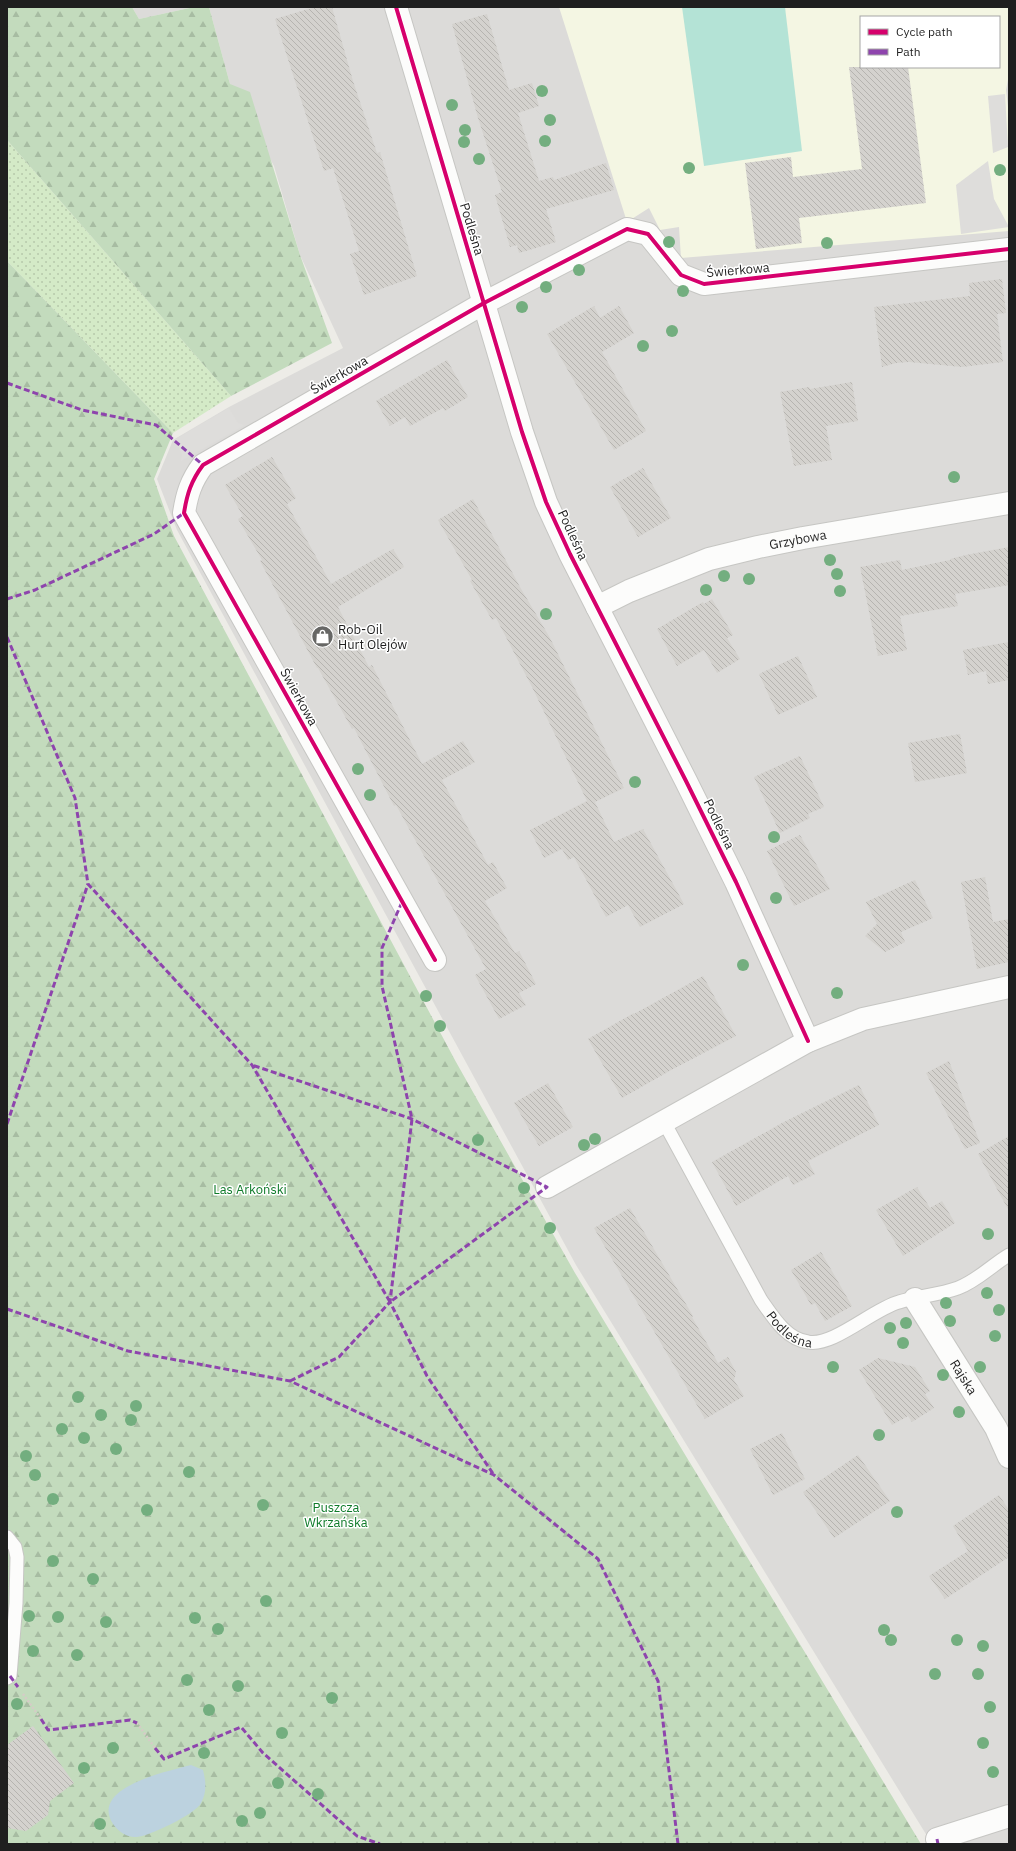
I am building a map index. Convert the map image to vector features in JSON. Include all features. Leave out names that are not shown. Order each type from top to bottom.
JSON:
[{"type":"street","name":"Podleśna","points":[[396,7],[522,432],[546,502],[570,554],[736,882],[808,1041]]},
{"type":"street","name":"Świerkowa","points":[[435,960],[184,513],[187,494],[193,478],[203,465],[484,303],[627,229],[648,234],[681,275],[704,284],[1009,249]]},
{"type":"street","name":"Grzybowa","points":[[597,607],[629,591],[709,559],[803,538],[1009,504]]},
{"type":"street","points":[[547,1188],[808,1041],[863,1019],[1009,987]]},
{"type":"street","name":"Rajska","points":[[915,1299],[996,1428],[1009,1458]]},
{"type":"street","points":[[938,1838],[1009,1816]]},
{"type":"lane","name":"Podleśna","points":[[664,1122],[761,1300],[778,1323],[792,1337],[808,1343],[827,1340],[898,1302],[958,1288],[983,1274],[996,1262],[1009,1255]]},
{"type":"lane","points":[[7,1537],[15,1547],[17,1557],[16,1603],[10,1676],[7,1678]]},
{"type":"path","points":[[23,1694],[41,1719]]},
{"type":"path","points":[[137,1722],[155,1748]]},
{"type":"shaded area","points":[[132,7],[194,7],[139,19]]},
{"type":"shaded area","points":[[209,7],[1009,7],[1009,1844],[932,1844],[576,1265],[177,530],[157,479],[173,440],[229,407],[343,348],[300,255],[274,166],[230,84]]},
{"type":"shaded area","points":[[559,7],[1009,7],[1009,74],[1006,90],[1009,116],[1009,231],[681,258],[679,227],[660,230],[649,208],[627,222]]},
{"type":"shaded area","points":[[1005,94],[1008,147],[993,153],[988,96]]},
{"type":"shaded area","points":[[988,161],[994,199],[1009,227],[961,234],[956,185]]},
{"type":"shaded area","points":[[229,408],[238,423],[245,425],[181,461],[182,454],[174,440]]},
{"type":"green space","points":[[7,7],[132,7],[139,19],[194,7],[209,7],[230,84],[250,92],[300,255],[332,343],[231,396],[7,140]]},
{"type":"green space","points":[[682,7],[785,7],[802,151],[704,166]]},
{"type":"green space","points":[[7,140],[231,396],[173,433],[7,261]]},
{"type":"green space","name":"Puszcza Wkrzańska","points":[[7,261],[173,433],[154,479],[174,536],[456,1062],[575,1273],[921,1844],[7,1844]]},
{"type":"water","points":[[191,1765],[203,1770],[205,1779],[204,1795],[198,1807],[191,1813],[150,1834],[132,1837],[125,1835],[117,1829],[113,1824],[109,1811],[112,1800],[121,1791],[150,1777]]},
{"type":"building","points":[[315,7],[332,7],[353,81],[377,153],[380,152],[417,276],[364,295],[350,254],[359,251],[333,168],[324,171],[275,19]]},
{"type":"building","points":[[487,14],[509,90],[532,83],[539,106],[518,113],[539,181],[553,177],[554,180],[606,163],[614,190],[546,209],[556,242],[519,253],[517,245],[510,247],[495,195],[502,192],[478,118],[452,24]]},
{"type":"building","points":[[849,67],[908,68],[926,203],[799,218],[802,243],[756,249],[745,163],[791,157],[793,177],[862,169]]},
{"type":"building","points":[[1002,279],[1006,313],[997,314],[1003,362],[962,367],[909,362],[896,363],[882,367],[874,307],[970,296],[969,283]]},
{"type":"building","points":[[594,306],[600,318],[619,306],[634,333],[602,352],[646,431],[614,450],[547,334]]},
{"type":"building","points":[[447,360],[468,397],[445,411],[443,408],[410,426],[405,417],[390,426],[376,401]]},
{"type":"building","points":[[852,382],[858,421],[826,426],[832,460],[794,466],[780,392]]},
{"type":"building","points":[[272,457],[296,498],[287,504],[331,584],[393,549],[404,567],[338,607],[369,667],[372,665],[422,764],[463,741],[475,762],[442,780],[488,865],[493,862],[507,888],[485,901],[515,953],[519,951],[536,984],[519,993],[526,1005],[499,1019],[475,975],[486,969],[396,805],[394,806],[354,728],[352,729],[317,668],[260,561],[262,560],[238,519],[243,516],[225,485]]},
{"type":"building","points":[[643,468],[671,518],[638,537],[610,487]]},
{"type":"building","points":[[473,499],[520,587],[550,638],[624,788],[595,802],[614,842],[643,829],[684,904],[640,927],[628,905],[606,917],[574,857],[568,860],[562,849],[544,858],[530,830],[587,801],[532,687],[496,618],[492,620],[470,581],[472,580],[438,520]]},
{"type":"building","points":[[1009,547],[1009,585],[955,594],[958,606],[900,616],[907,650],[878,656],[860,567],[900,560],[902,570],[950,560],[966,555]]},
{"type":"building","points":[[712,599],[733,635],[727,638],[740,659],[717,673],[704,650],[677,666],[657,629],[703,602],[704,604]]},
{"type":"building","points":[[1009,642],[1009,680],[988,684],[986,671],[968,675],[963,650]]},
{"type":"building","points":[[798,656],[817,697],[778,715],[759,674]]},
{"type":"building","points":[[960,734],[967,773],[915,782],[908,743]]},
{"type":"building","points":[[800,756],[824,807],[808,814],[810,818],[780,833],[754,777]]},
{"type":"building","points":[[800,835],[830,889],[794,906],[767,851]]},
{"type":"building","points":[[985,877],[993,922],[1009,919],[1009,962],[977,969],[961,882]]},
{"type":"building","points":[[915,880],[933,918],[901,932],[905,942],[885,952],[865,936],[877,924],[866,902]]},
{"type":"building","points":[[703,976],[736,1036],[622,1098],[588,1039]]},
{"type":"building","points":[[949,1061],[980,1143],[965,1149],[926,1073]]},
{"type":"building","points":[[548,1083],[573,1127],[539,1146],[514,1103]]},
{"type":"building","points":[[859,1085],[879,1125],[808,1161],[815,1174],[793,1185],[788,1176],[736,1206],[712,1162],[782,1123]]},
{"type":"building","points":[[1009,1136],[1009,1211],[978,1154]]},
{"type":"building","points":[[917,1187],[930,1208],[942,1201],[955,1223],[903,1256],[876,1210]]},
{"type":"building","points":[[630,1208],[693,1316],[692,1317],[718,1363],[728,1357],[736,1372],[734,1380],[744,1396],[705,1419],[594,1228]]},
{"type":"building","points":[[821,1252],[852,1306],[825,1321],[815,1303],[811,1305],[791,1270]]},
{"type":"building","points":[[878,1358],[915,1367],[930,1391],[925,1394],[934,1408],[912,1422],[908,1416],[892,1425],[859,1370]]},
{"type":"building","points":[[782,1433],[805,1479],[773,1495],[750,1449]]},
{"type":"building","points":[[858,1455],[890,1501],[834,1538],[803,1492]]},
{"type":"building","points":[[999,1495],[1009,1510],[1009,1557],[945,1599],[929,1576],[968,1551],[953,1526]]},
{"type":"building","points":[[33,1726],[74,1783],[50,1801],[48,1815],[26,1831],[7,1828],[7,1745]]},
{"type":"marked path","points":[[7,383],[82,410],[156,425],[203,465]]},
{"type":"marked path","points":[[7,599],[35,590],[154,534],[184,513]]},
{"type":"marked path","points":[[7,637],[75,798],[88,884],[252,1065],[390,1302],[547,1187],[412,1119],[252,1065]]},
{"type":"marked path","points":[[7,1124],[88,884]]},
{"type":"marked path","points":[[402,902],[382,948],[382,986],[412,1119],[390,1302],[427,1376],[494,1475]]},
{"type":"marked path","points":[[290,1381],[339,1357],[390,1302]]},
{"type":"marked path","points":[[7,1309],[128,1351],[290,1381],[494,1475],[598,1559],[658,1681],[678,1844]]},
{"type":"marked path","points":[[10,1676],[18,1687]]},
{"type":"marked path","points":[[41,1719],[48,1730],[130,1720],[137,1723]]},
{"type":"marked path","points":[[155,1748],[164,1759],[241,1727],[263,1753],[357,1836],[380,1844]]},
{"type":"marked path","points":[[937,1839],[938,1844]]},
{"type":"cycle path","points":[[396,7],[522,432],[546,502],[570,554],[736,882],[808,1041]]},
{"type":"cycle path","points":[[435,960],[184,513],[190,488],[203,465],[484,303],[627,229],[648,234],[681,275],[704,284],[1009,249]]},
{"type":"place","name":"Rob-Oil Hurt Olejów","points":[[322,636]]},
{"type":"park label","name":"Las Arkoński","points":[[250,1189]]}]
